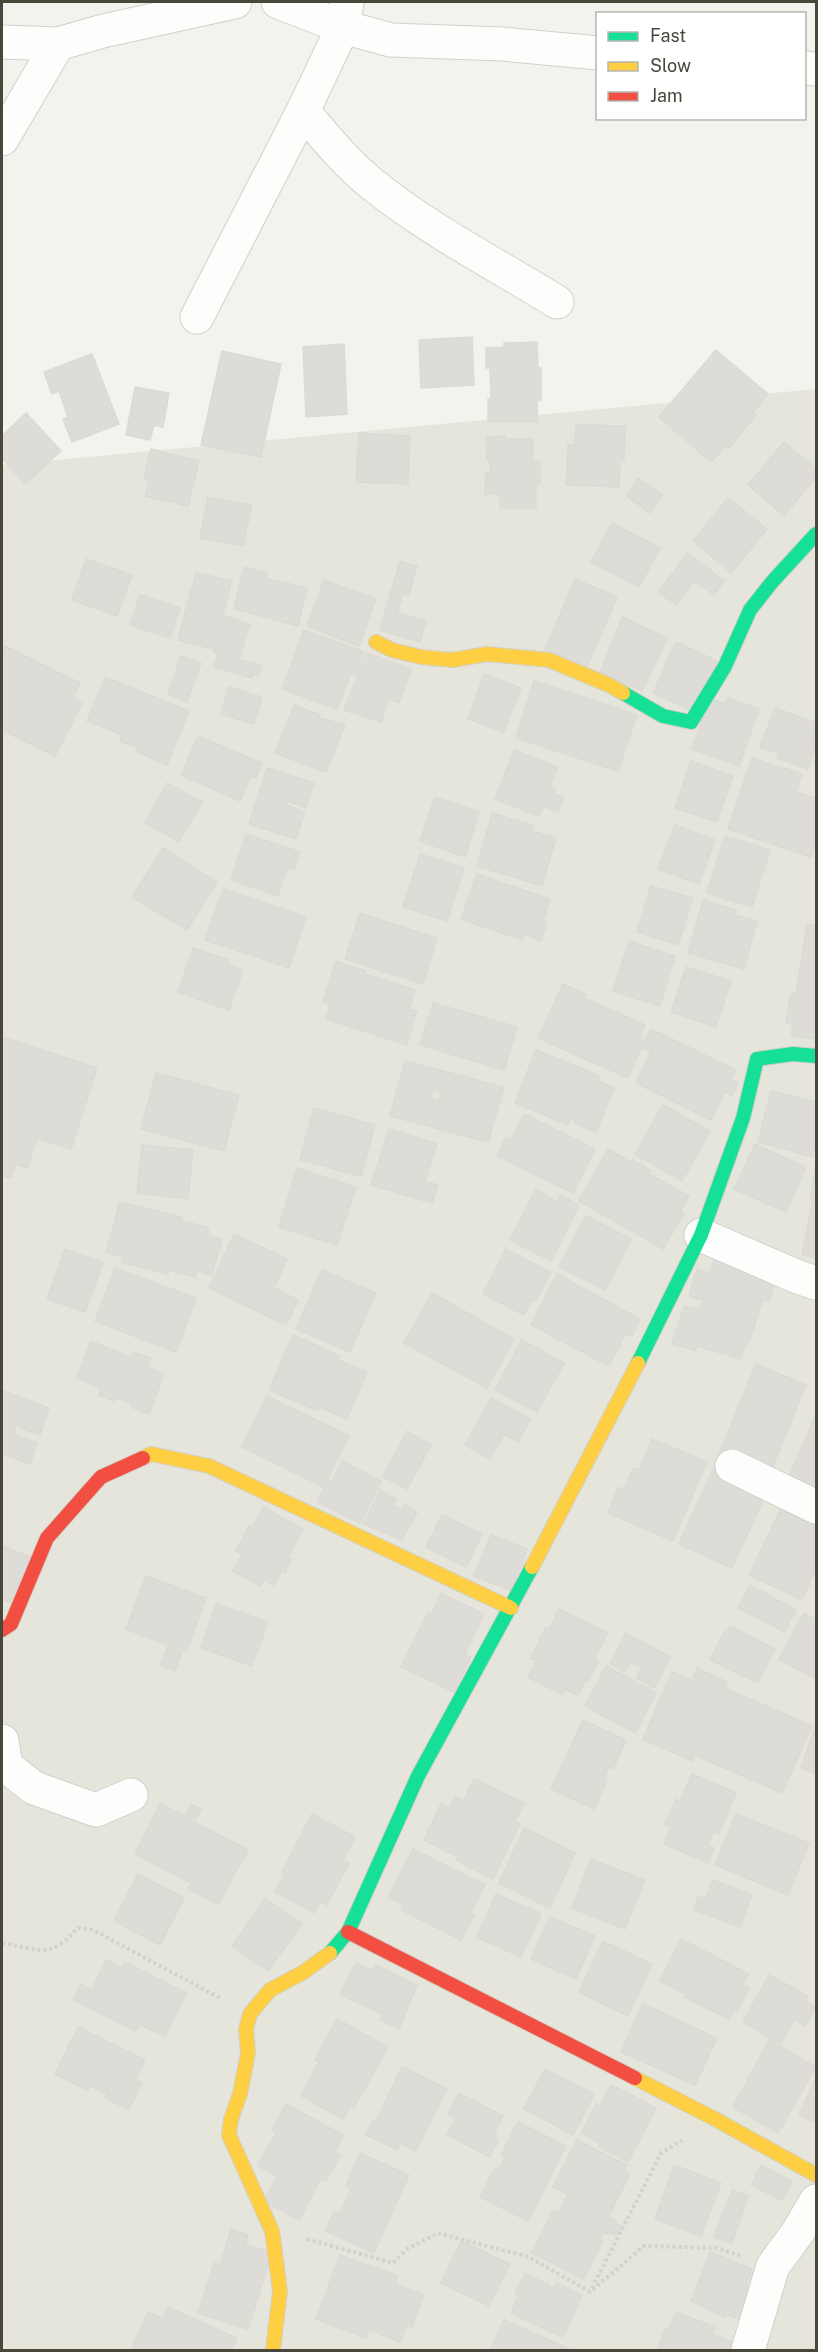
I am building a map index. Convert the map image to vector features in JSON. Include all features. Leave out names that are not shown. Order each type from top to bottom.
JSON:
[{"type":"street","points":[[5,43],[58,44],[103,31],[235,2]]},
{"type":"street","points":[[278,2],[345,14],[392,40],[502,44],[596,53]]},
{"type":"street","points":[[197,317],[303,111],[345,14]]},
{"type":"street","points":[[2,139],[58,44]]},
{"type":"street","points":[[303,111],[333,147],[372,184],[429,223],[557,302]]},
{"type":"street","points":[[376,642],[392,650],[421,657],[452,660],[487,654],[549,660],[609,685],[663,716],[690,722],[725,666],[750,610],[816,534]]},
{"type":"street","points":[[273,2350],[280,2291],[272,2230],[229,2135],[248,2053],[246,2029],[250,2014],[270,1990],[302,1973],[329,1954],[348,1932],[418,1776],[511,1608],[622,1395],[701,1236],[743,1118],[757,1059],[793,1054],[816,1056]]},
{"type":"street","points":[[701,1236],[816,1283]]},
{"type":"street","points":[[2,1630],[11,1624],[47,1538],[100,1477],[151,1454],[209,1466],[511,1608]]},
{"type":"street","points":[[732,1466],[816,1507]]},
{"type":"street","points":[[2,1741],[6,1766],[33,1788],[96,1810],[131,1795]]},
{"type":"street","points":[[348,1932],[715,2119],[816,2175]]},
{"type":"street","points":[[748,2350],[773,2266],[798,2232],[816,2201]]},
{"type":"path","points":[[2,1943],[44,1952],[59,1946],[78,1928],[93,1930],[250,2014]]},
{"type":"path","points":[[590,2292],[661,2153],[715,2119]]},
{"type":"path","points":[[272,2230],[393,2263],[407,2249],[438,2233],[529,2257],[590,2292]]},
{"type":"path","points":[[590,2292],[644,2246],[717,2248],[773,2266]]},
{"type":"shaded area","points":[[816,389],[816,2350],[2,2350],[2,465]]},
{"type":"building","points":[[472,337],[474,385],[421,388],[419,340]]},
{"type":"building","points":[[537,342],[538,368],[541,368],[541,400],[537,400],[538,422],[488,422],[488,399],[491,400],[490,368],[486,368],[486,348],[504,347],[504,343]]},
{"type":"building","points":[[344,344],[347,414],[306,417],[303,347]]},
{"type":"building","points":[[716,350],[768,394],[753,412],[756,415],[729,448],[726,445],[711,462],[659,417]]},
{"type":"building","points":[[222,351],[281,364],[261,457],[201,445]]},
{"type":"building","points":[[92,354],[119,424],[72,442],[63,419],[68,417],[59,391],[52,394],[44,372]]},
{"type":"building","points":[[135,387],[169,393],[163,427],[154,425],[150,440],[126,435]]},
{"type":"building","points":[[26,413],[61,451],[25,484],[2,458],[2,436]]},
{"type":"building","points":[[576,425],[625,426],[624,461],[620,461],[619,487],[566,485],[568,444],[575,445]]},
{"type":"building","points":[[359,433],[410,436],[408,484],[356,482]]},
{"type":"building","points":[[505,436],[505,439],[533,439],[533,461],[540,461],[540,484],[536,484],[536,508],[500,508],[500,494],[485,494],[486,472],[491,472],[490,460],[487,460],[486,437]]},
{"type":"building","points":[[784,442],[816,469],[816,477],[784,516],[748,485]]},
{"type":"building","points":[[151,449],[199,461],[188,506],[145,496],[149,480],[144,479]]},
{"type":"building","points":[[638,478],[662,495],[650,513],[626,496]]},
{"type":"building","points":[[208,497],[252,505],[243,546],[200,538]]},
{"type":"building","points":[[728,498],[767,529],[731,573],[693,541]]},
{"type":"building","points":[[612,523],[660,548],[639,587],[591,562]]},
{"type":"building","points":[[688,553],[724,581],[714,595],[694,581],[676,605],[658,592]]},
{"type":"building","points":[[86,559],[132,575],[117,616],[72,600]]},
{"type":"building","points":[[400,561],[417,566],[409,595],[403,594],[397,613],[426,621],[420,642],[380,630]]},
{"type":"building","points":[[244,567],[268,573],[266,578],[307,588],[298,626],[234,609]]},
{"type":"building","points":[[196,572],[232,581],[214,649],[178,640]]},
{"type":"building","points":[[575,579],[617,597],[587,667],[545,650]]},
{"type":"building","points":[[324,580],[376,599],[359,646],[307,626]]},
{"type":"building","points":[[140,595],[180,608],[170,638],[130,625]]},
{"type":"building","points":[[225,616],[250,624],[239,659],[261,665],[258,676],[252,674],[252,678],[214,667],[218,654],[214,652]]},
{"type":"building","points":[[622,617],[667,638],[642,691],[600,672]]},
{"type":"building","points":[[304,630],[364,652],[356,675],[351,673],[337,709],[282,689]]},
{"type":"building","points":[[676,642],[717,661],[694,712],[653,693]]},
{"type":"building","points":[[5,646],[80,683],[73,698],[82,703],[55,756],[2,730],[2,653]]},
{"type":"building","points":[[367,653],[411,669],[399,703],[389,699],[381,722],[344,710]]},
{"type":"building","points":[[181,656],[201,663],[187,702],[168,695]]},
{"type":"building","points":[[484,674],[521,688],[504,732],[468,719]]},
{"type":"building","points":[[105,677],[189,711],[167,765],[137,752],[139,748],[120,741],[122,735],[87,721]]},
{"type":"building","points":[[534,681],[637,715],[618,771],[516,738]]},
{"type":"building","points":[[229,687],[262,697],[254,724],[221,714]]},
{"type":"building","points":[[710,698],[726,704],[728,698],[759,709],[739,766],[692,749]]},
{"type":"building","points":[[294,705],[320,715],[319,718],[345,725],[326,772],[275,753]]},
{"type":"building","points":[[775,708],[816,723],[813,743],[816,746],[808,769],[777,758],[779,753],[760,747]]},
{"type":"building","points":[[198,736],[262,763],[256,778],[251,776],[240,801],[181,775]]},
{"type":"building","points":[[514,750],[558,767],[550,786],[555,789],[554,793],[564,797],[558,812],[543,806],[539,816],[495,799]]},
{"type":"building","points":[[752,758],[802,774],[796,792],[816,798],[816,842],[811,857],[728,829]]},
{"type":"building","points":[[691,761],[733,776],[717,822],[675,808]]},
{"type":"building","points":[[267,768],[314,783],[306,808],[288,801],[287,805],[305,812],[296,839],[249,824]]},
{"type":"building","points":[[167,783],[202,802],[179,842],[145,823]]},
{"type":"building","points":[[435,797],[479,812],[465,857],[420,841]]},
{"type":"building","points":[[492,813],[533,825],[531,831],[556,838],[542,886],[477,866]]},
{"type":"building","points":[[675,825],[715,840],[699,884],[658,869]]},
{"type":"building","points":[[246,834],[300,852],[294,870],[287,868],[278,896],[231,880]]},
{"type":"building","points":[[725,836],[770,850],[752,907],[707,893]]},
{"type":"building","points":[[163,848],[217,882],[187,930],[132,897]]},
{"type":"building","points":[[420,854],[464,868],[447,921],[403,907]]},
{"type":"building","points":[[477,874],[550,899],[543,921],[547,922],[541,941],[524,934],[522,940],[461,919]]},
{"type":"building","points":[[651,886],[693,898],[678,945],[637,932]]},
{"type":"building","points":[[223,889],[306,917],[289,968],[205,940]]},
{"type":"building","points":[[703,900],[736,910],[735,915],[757,921],[744,969],[688,953]]},
{"type":"building","points":[[360,913],[437,938],[423,984],[345,959]]},
{"type":"building","points":[[807,924],[816,925],[816,1039],[791,1036],[793,1023],[786,1023],[791,994],[796,994]]},
{"type":"building","points":[[629,941],[675,956],[660,1006],[613,991]]},
{"type":"building","points":[[193,948],[229,960],[228,965],[243,970],[229,1010],[178,992]]},
{"type":"building","points":[[336,961],[366,971],[365,974],[415,990],[409,1009],[417,1011],[407,1045],[326,1019],[330,1005],[323,1002]]},
{"type":"building","points":[[686,967],[731,981],[716,1027],[671,1012]]},
{"type":"building","points":[[563,984],[586,994],[584,998],[645,1025],[639,1039],[644,1041],[628,1078],[538,1038]]},
{"type":"building","points":[[433,1003],[517,1027],[504,1070],[420,1045]]},
{"type":"building","points":[[651,1029],[736,1070],[731,1079],[739,1083],[732,1095],[725,1092],[711,1120],[636,1083],[651,1052],[642,1047]]},
{"type":"building","points":[[2,1037],[97,1068],[71,1149],[37,1138],[27,1168],[16,1164],[11,1178],[2,1176]]},
{"type":"building","points":[[536,1050],[600,1076],[598,1081],[614,1088],[596,1132],[574,1123],[576,1119],[572,1117],[568,1125],[515,1103]]},
{"type":"building","points":[[405,1061],[504,1087],[488,1142],[390,1116]],"holes":[[[433,1089],[442,1092],[439,1101],[430,1099]]]},
{"type":"building","points":[[156,1073],[239,1095],[224,1151],[141,1129]]},
{"type":"building","points":[[771,1091],[816,1102],[816,1142],[813,1157],[758,1142]]},
{"type":"building","points":[[663,1105],[710,1131],[682,1181],[635,1154]]},
{"type":"building","points":[[314,1108],[375,1125],[361,1176],[300,1160]]},
{"type":"building","points":[[524,1114],[595,1149],[573,1193],[497,1156],[506,1137],[512,1140]]},
{"type":"building","points":[[389,1129],[437,1144],[425,1181],[438,1185],[432,1203],[371,1185]]},
{"type":"building","points":[[755,1144],[806,1167],[786,1212],[734,1189]]},
{"type":"building","points":[[142,1145],[193,1150],[188,1199],[137,1193]]},
{"type":"building","points":[[608,1149],[632,1163],[633,1160],[651,1171],[649,1174],[689,1196],[680,1211],[684,1213],[663,1249],[579,1201]]},
{"type":"building","points":[[297,1168],[356,1187],[337,1245],[279,1227]]},
{"type":"building","points":[[815,1170],[816,1258],[802,1255],[813,1198],[810,1197]]},
{"type":"building","points":[[536,1189],[557,1202],[560,1195],[579,1205],[551,1261],[510,1240]]},
{"type":"building","points":[[120,1202],[182,1217],[181,1220],[209,1228],[208,1235],[222,1239],[212,1275],[197,1271],[195,1277],[169,1270],[168,1274],[121,1262],[123,1257],[106,1252]]},
{"type":"building","points":[[586,1216],[631,1239],[605,1290],[559,1267]]},
{"type":"building","points":[[234,1234],[287,1259],[274,1288],[298,1300],[286,1325],[209,1288]]},
{"type":"building","points":[[65,1249],[103,1263],[85,1312],[47,1299]]},
{"type":"building","points":[[506,1249],[551,1272],[536,1301],[532,1299],[524,1315],[483,1294]]},
{"type":"building","points":[[715,1257],[776,1276],[769,1301],[763,1299],[749,1343],[746,1343],[741,1359],[697,1346],[696,1351],[672,1344],[684,1306],[700,1310],[703,1300],[689,1296],[697,1269],[710,1273]]},
{"type":"building","points":[[115,1268],[196,1298],[176,1352],[95,1321]]},
{"type":"building","points":[[322,1270],[376,1293],[350,1352],[296,1329]]},
{"type":"building","points":[[557,1274],[640,1319],[632,1336],[626,1333],[609,1366],[531,1325]]},
{"type":"building","points":[[432,1293],[514,1339],[487,1388],[404,1343]]},
{"type":"building","points":[[293,1335],[340,1356],[338,1360],[367,1372],[347,1419],[320,1407],[318,1411],[269,1390]]},
{"type":"building","points":[[522,1340],[564,1363],[537,1412],[495,1390]]},
{"type":"building","points":[[91,1341],[132,1358],[134,1352],[151,1358],[147,1367],[164,1374],[149,1414],[131,1407],[133,1404],[116,1397],[115,1401],[99,1395],[101,1388],[77,1378]]},
{"type":"building","points":[[756,1364],[806,1385],[769,1475],[719,1454]]},
{"type":"building","points":[[2,1390],[49,1408],[40,1435],[16,1426],[13,1434],[37,1443],[30,1464],[2,1454]]},
{"type":"building","points":[[267,1396],[349,1436],[323,1487],[242,1447]]},
{"type":"building","points":[[491,1398],[531,1419],[518,1442],[504,1434],[490,1459],[465,1445]]},
{"type":"building","points":[[816,1414],[816,1491],[788,1479]]},
{"type":"building","points":[[407,1431],[431,1445],[407,1489],[383,1477]]},
{"type":"building","points":[[652,1439],[707,1462],[673,1541],[608,1513],[618,1487],[624,1490],[633,1468],[639,1470]]},
{"type":"building","points":[[342,1461],[381,1481],[360,1523],[317,1502],[328,1479],[332,1482]]},
{"type":"building","points":[[715,1465],[768,1489],[732,1568],[679,1544]]},
{"type":"building","points":[[380,1490],[396,1499],[393,1506],[402,1510],[405,1505],[417,1512],[402,1540],[363,1524]]},
{"type":"building","points":[[787,1496],[816,1510],[816,1569],[802,1600],[749,1575]]},
{"type":"building","points":[[263,1507],[303,1529],[288,1557],[292,1559],[285,1573],[282,1571],[274,1585],[263,1580],[260,1586],[233,1571],[242,1554],[236,1551],[249,1526],[252,1528]]},
{"type":"building","points":[[442,1515],[482,1534],[466,1567],[426,1547]]},
{"type":"building","points":[[491,1535],[527,1549],[515,1592],[474,1576]]},
{"type":"building","points":[[2,1546],[33,1558],[10,1602],[2,1599]]},
{"type":"building","points":[[146,1576],[206,1598],[187,1651],[183,1650],[175,1671],[161,1665],[168,1645],[126,1629]]},
{"type":"building","points":[[750,1585],[796,1610],[784,1632],[738,1608]]},
{"type":"building","points":[[441,1593],[484,1614],[464,1655],[471,1657],[454,1692],[401,1667],[428,1613],[431,1615]]},
{"type":"building","points":[[216,1604],[268,1622],[252,1666],[201,1648]]},
{"type":"building","points":[[559,1609],[608,1633],[594,1659],[598,1661],[578,1695],[565,1689],[562,1695],[528,1677],[537,1660],[531,1658],[546,1627],[549,1629]]},
{"type":"building","points":[[804,1613],[816,1620],[816,1679],[779,1659]]},
{"type":"building","points":[[730,1626],[775,1649],[758,1683],[710,1660],[724,1632],[726,1633]]},
{"type":"building","points":[[626,1633],[670,1657],[654,1688],[636,1678],[642,1668],[630,1662],[624,1672],[610,1664]]},
{"type":"building","points":[[606,1666],[656,1693],[635,1733],[585,1706]]},
{"type":"building","points":[[697,1668],[727,1682],[726,1687],[723,1686],[692,1761],[643,1739],[672,1672],[692,1680]]},
{"type":"building","points":[[725,1688],[812,1726],[782,1793],[695,1755]]},
{"type":"building","points":[[583,1720],[626,1740],[613,1769],[609,1767],[604,1778],[607,1780],[594,1809],[551,1789]]},
{"type":"building","points":[[816,1724],[816,1774],[801,1768]]},
{"type":"building","points":[[692,1774],[736,1793],[719,1834],[714,1831],[708,1845],[714,1848],[708,1863],[664,1844],[671,1827],[665,1824],[676,1799],[680,1801]]},
{"type":"building","points":[[474,1779],[524,1803],[515,1821],[520,1824],[493,1879],[456,1860],[458,1857],[424,1840],[441,1804],[449,1808],[455,1797],[463,1801]]},
{"type":"building","points":[[160,1804],[185,1816],[191,1804],[201,1809],[194,1822],[248,1850],[218,1904],[188,1889],[191,1883],[135,1854]]},
{"type":"building","points":[[312,1814],[355,1837],[343,1860],[349,1863],[327,1905],[320,1901],[315,1913],[275,1892],[285,1874],[282,1872]]},
{"type":"building","points":[[736,1814],[809,1843],[788,1895],[715,1865]]},
{"type":"building","points":[[524,1828],[575,1853],[550,1908],[499,1883]]},
{"type":"building","points":[[413,1849],[485,1885],[471,1913],[474,1915],[461,1940],[401,1910],[404,1905],[389,1897]]},
{"type":"building","points":[[591,1859],[645,1880],[625,1929],[572,1908]]},
{"type":"building","points":[[138,1874],[184,1898],[160,1945],[114,1921]]},
{"type":"building","points":[[713,1880],[752,1895],[740,1927],[694,1910],[698,1897],[706,1898]]},
{"type":"building","points":[[496,1894],[541,1914],[521,1957],[477,1937]]},
{"type":"building","points":[[265,1898],[302,1924],[268,1971],[232,1946]]},
{"type":"building","points":[[550,1917],[595,1936],[576,1979],[531,1959]]},
{"type":"building","points":[[681,1939],[749,1974],[743,1985],[749,1988],[737,2012],[734,2010],[729,2019],[684,1997],[686,1994],[660,1981]]},
{"type":"building","points":[[603,1941],[652,1964],[628,2016],[579,1992]]},
{"type":"building","points":[[106,1960],[123,1968],[125,1962],[186,1993],[165,2036],[139,2024],[136,2031],[73,2000],[81,1984],[92,1990]]},
{"type":"building","points":[[356,1963],[372,1971],[376,1965],[417,1985],[399,2029],[380,2020],[383,2014],[340,1995]]},
{"type":"building","points":[[769,1975],[808,1996],[805,2000],[816,2007],[805,2026],[794,2020],[781,2044],[743,2022]]},
{"type":"building","points":[[643,2004],[717,2038],[695,2085],[621,2052]]},
{"type":"building","points":[[337,2019],[388,2047],[354,2108],[350,2106],[343,2119],[301,2096],[319,2062],[315,2060]]},
{"type":"building","points":[[78,2027],[145,2060],[136,2080],[142,2083],[129,2110],[105,2098],[108,2094],[90,2086],[88,2090],[55,2074]]},
{"type":"building","points":[[769,2040],[816,2067],[778,2133],[733,2107]]},
{"type":"building","points":[[402,2067],[447,2089],[416,2151],[400,2143],[397,2150],[366,2135],[373,2120],[376,2121]]},
{"type":"building","points":[[545,2069],[594,2094],[573,2135],[524,2109]]},
{"type":"building","points":[[816,2077],[816,2123],[799,2115]]},
{"type":"building","points":[[611,2085],[656,2108],[628,2162],[598,2146],[600,2143],[581,2133],[596,2104],[600,2106]]},
{"type":"building","points":[[459,2093],[503,2116],[493,2133],[497,2135],[495,2139],[498,2141],[490,2157],[447,2135],[456,2118],[448,2114]]},
{"type":"building","points":[[286,2104],[343,2135],[334,2153],[340,2155],[326,2181],[321,2178],[299,2220],[264,2201],[277,2176],[258,2166],[276,2133],[272,2131]]},
{"type":"building","points":[[518,2122],[566,2146],[528,2221],[480,2197],[495,2168],[499,2170],[505,2157],[501,2155]]},
{"type":"building","points":[[577,2140],[627,2165],[624,2171],[630,2174],[609,2215],[553,2187]]},
{"type":"building","points":[[360,2153],[409,2175],[374,2253],[325,2231],[334,2212],[340,2214],[351,2189],[346,2186]]},
{"type":"building","points":[[674,2165],[721,2183],[701,2236],[655,2219]]},
{"type":"building","points":[[761,2165],[792,2181],[782,2200],[751,2185]]},
{"type":"building","points":[[732,2190],[748,2196],[732,2243],[714,2237]]},
{"type":"building","points":[[567,2196],[615,2220],[614,2222],[621,2226],[616,2235],[603,2232],[600,2240],[603,2241],[584,2279],[532,2253],[553,2210],[559,2213]]},
{"type":"building","points":[[231,2229],[248,2235],[245,2244],[272,2253],[248,2329],[198,2313],[214,2263],[220,2265]]},
{"type":"building","points":[[461,2241],[510,2264],[489,2306],[441,2283]]},
{"type":"building","points":[[710,2252],[752,2269],[746,2285],[752,2287],[739,2319],[726,2314],[724,2317],[691,2301]]},
{"type":"building","points":[[340,2255],[398,2276],[395,2284],[423,2295],[412,2327],[407,2325],[400,2342],[369,2330],[366,2338],[316,2319]]},
{"type":"building","points":[[525,2274],[550,2285],[549,2287],[553,2289],[556,2283],[582,2295],[563,2337],[511,2313],[518,2296],[515,2294]]},
{"type":"building","points":[[168,2307],[237,2338],[231,2350],[131,2350],[148,2312],[163,2319]]},
{"type":"building","points":[[676,2312],[715,2327],[712,2334],[740,2345],[738,2350],[657,2350],[665,2329],[668,2330]]},
{"type":"building","points":[[504,2320],[572,2350],[495,2350],[491,2348]]},
{"type":"traffic: fast","points":[[623,693],[663,716],[691,722],[725,666],[750,610],[816,534]]},
{"type":"traffic: fast","points":[[638,1363],[701,1235],[743,1118],[757,1059],[793,1054],[816,1056]]},
{"type":"traffic: fast","points":[[330,1953],[348,1932],[418,1776],[532,1567]]},
{"type":"traffic: slow","points":[[376,642],[392,650],[421,657],[452,660],[487,654],[549,660],[623,693]]},
{"type":"traffic: slow","points":[[532,1567],[638,1363]]},
{"type":"traffic: slow","points":[[143,1458],[151,1454],[209,1466],[511,1608]]},
{"type":"traffic: slow","points":[[273,2350],[280,2291],[272,2231],[229,2135],[231,2119],[240,2094],[248,2053],[246,2029],[250,2014],[270,1990],[302,1973],[330,1953]]},
{"type":"traffic: slow","points":[[635,2078],[816,2175]]},
{"type":"traffic: jam","points":[[2,1630],[11,1624],[47,1538],[101,1477],[143,1458]]},
{"type":"traffic: jam","points":[[348,1932],[635,2078]]}]
